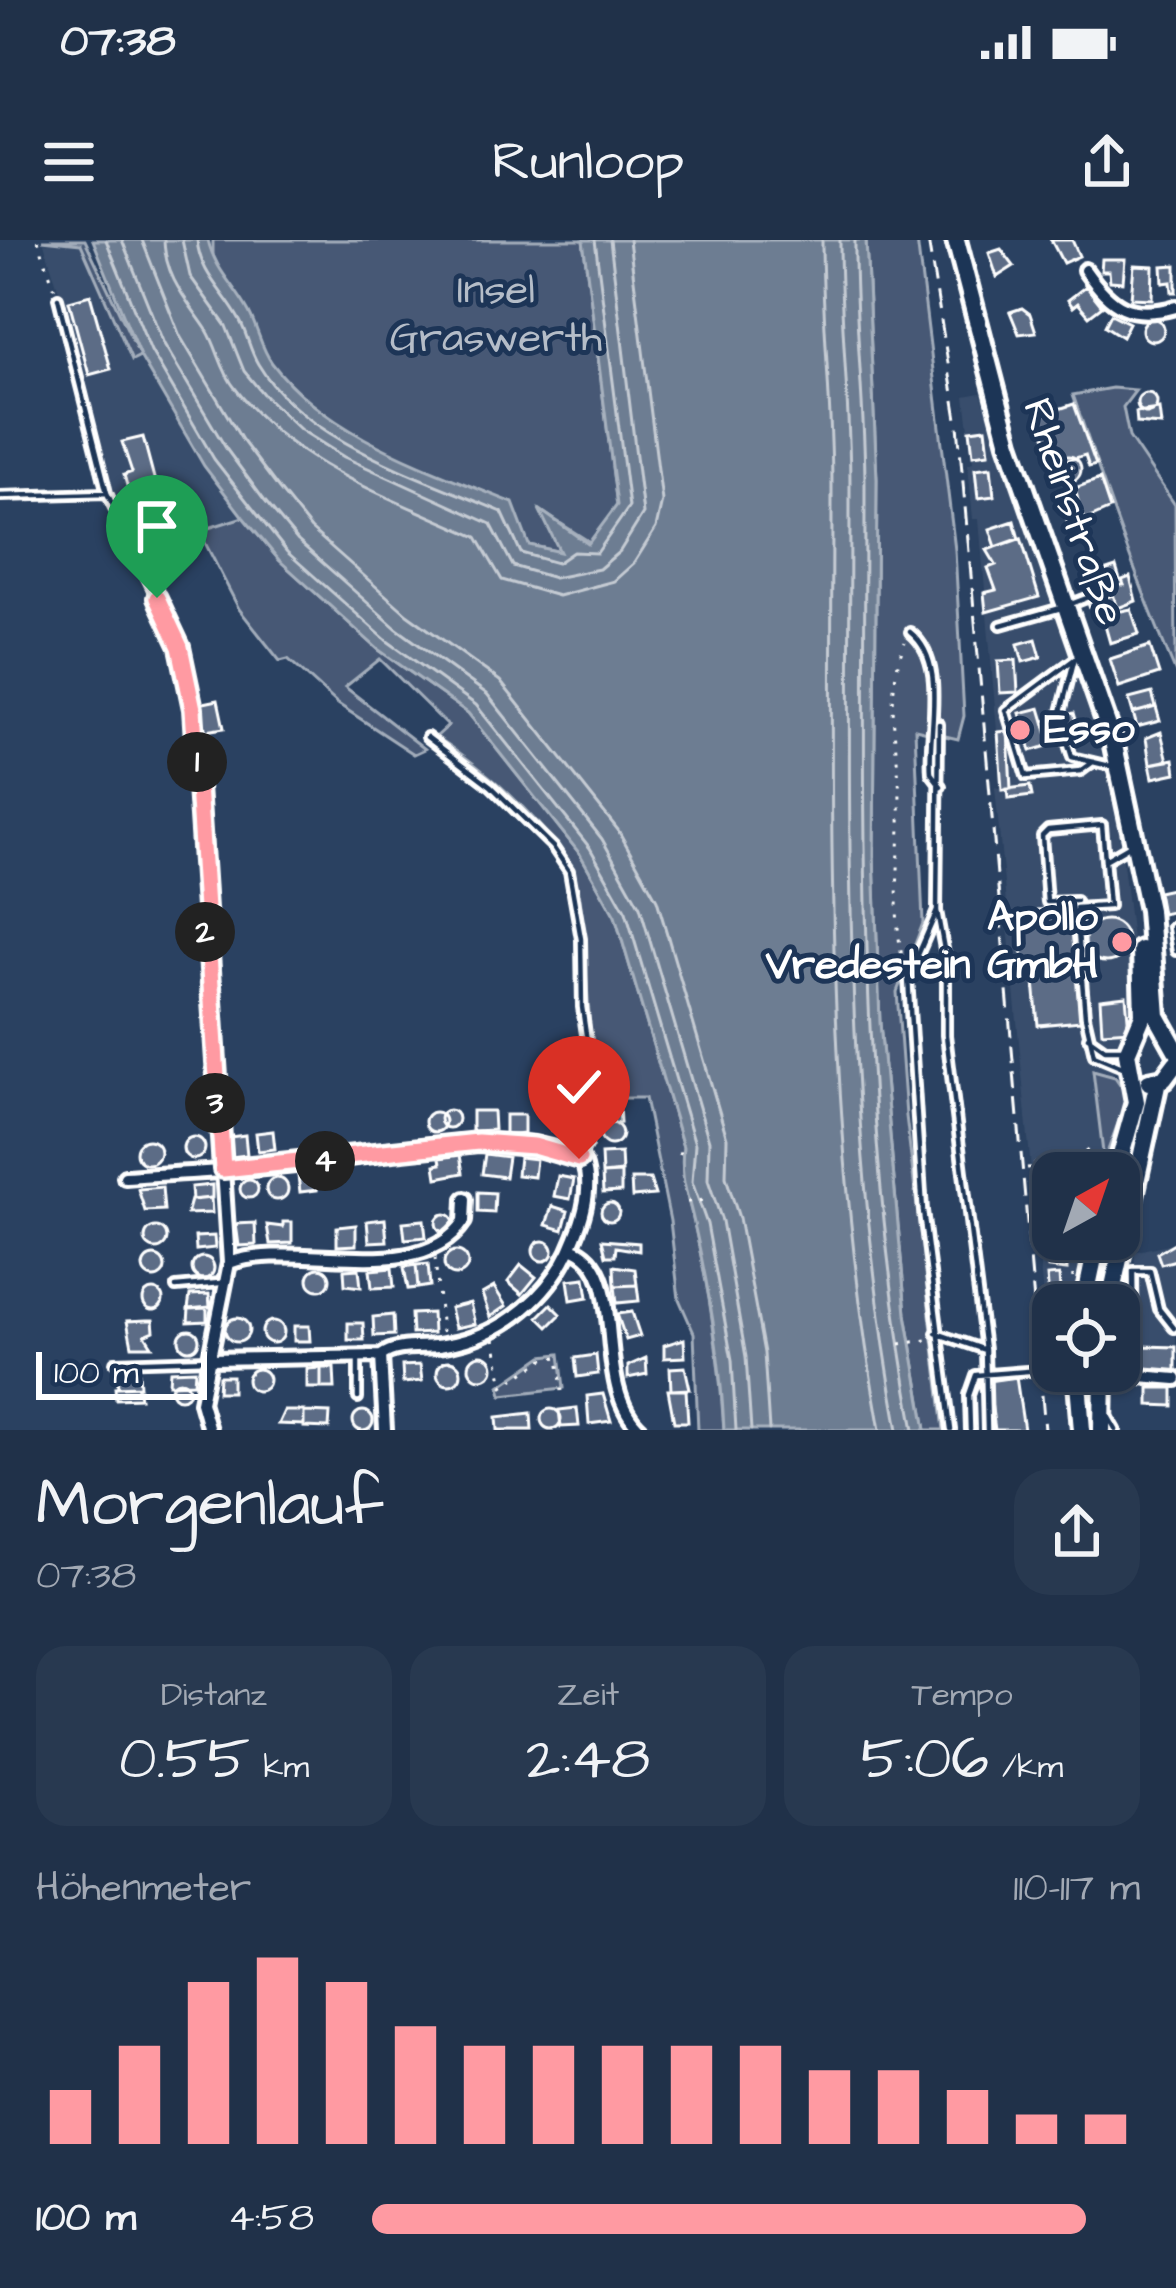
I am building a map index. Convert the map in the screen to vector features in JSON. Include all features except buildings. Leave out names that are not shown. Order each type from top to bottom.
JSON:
[{"type":"main road","name":"Rheinstraße","points":[[956,240],[1004,425],[1120,769],[1149,910],[1157,1016],[1174,1047]]},
{"type":"main road","name":"Rheinstraße","points":[[1116,1152],[1136,1102],[1133,1041],[1144,1000],[1140,877]]},
{"type":"main road","points":[[1121,1284],[1158,1081],[1174,1047],[1150,1031],[1133,1041]]},
{"type":"main road","points":[[1131,1070],[1144,1081],[1158,1081]]},
{"type":"main road","points":[[1082,1430],[1084,1392]]},
{"type":"main road","points":[[1095,1392],[1102,1430]]},
{"type":"street","points":[[1085,270],[1105,298],[1126,312],[1153,314],[1176,307]]},
{"type":"street","points":[[125,1177],[478,1142],[534,1146],[579,1159],[587,1172],[572,1248],[527,1307],[493,1330],[443,1346],[391,1349],[381,1356],[209,1359]]},
{"type":"street","points":[[209,1430],[201,1402],[229,1263],[223,1169]]},
{"type":"street","points":[[229,1263],[243,1257],[322,1259],[434,1249],[464,1221],[465,1199]]},
{"type":"street","points":[[572,1248],[585,1252],[601,1272],[616,1394],[641,1430]]},
{"type":"street","points":[[381,1356],[385,1430]]},
{"type":"street","points":[[1140,1378],[1176,1379]]},
{"type":"lane","points":[[58,298],[106,494],[180,647],[189,678],[223,1169]]},
{"type":"lane","points":[[0,496],[106,494]]},
{"type":"lane","points":[[1000,625],[1105,591]]},
{"type":"lane","points":[[910,632],[921,640],[933,676],[931,773],[941,785]]},
{"type":"lane","points":[[1060,716],[1063,688],[1078,651]]},
{"type":"lane","points":[[1078,651],[1006,710],[1026,776],[1082,771],[1093,762]]},
{"type":"lane","points":[[939,724],[937,910],[946,960],[946,1035],[986,1350],[987,1430]]},
{"type":"lane","points":[[427,737],[491,786],[553,847],[568,871],[581,939],[582,1007],[590,1062],[581,1097],[586,1145],[579,1159]]},
{"type":"lane","points":[[1067,741],[1072,757],[1120,769]]},
{"type":"lane","points":[[1076,901],[1047,902],[1042,836],[1048,830],[1102,825],[1109,906],[1076,908],[1088,1036],[1097,1059],[1131,1070]]},
{"type":"lane","points":[[1105,860],[1134,843]]},
{"type":"lane","points":[[937,910],[908,978],[936,1335],[951,1430]]},
{"type":"lane","points":[[1172,927],[1176,951]]},
{"type":"lane","points":[[1088,1036],[1105,1049],[1133,1041]]},
{"type":"lane","points":[[1133,1284],[1133,1271],[1150,1270],[1161,1314],[1174,1328]]},
{"type":"lane","points":[[176,1287],[226,1283]]},
{"type":"lane","points":[[936,1335],[986,1350]]},
{"type":"lane","points":[[358,1354],[358,1398]]},
{"type":"lane","points":[[115,1362],[209,1359]]},
{"type":"lane","points":[[970,1430],[971,1383],[984,1370],[1032,1369]]},
{"type":"lane","points":[[1075,1392],[1081,1404]]},
{"type":"lane","points":[[1102,1410],[1111,1413],[1116,1430]]},
{"type":"path","points":[[38,240],[58,298]]},
{"type":"path","points":[[908,978],[898,941],[900,798],[890,717],[892,683],[910,632]]},
{"type":"path","points":[[677,1154],[688,1152]]},
{"type":"path","points":[[1027,1168],[1032,1167]]},
{"type":"path","points":[[687,1202],[705,1200]]},
{"type":"path","points":[[434,1249],[443,1346]]},
{"type":"path","points":[[1073,1260],[1073,1275]]},
{"type":"path","points":[[493,1330],[503,1386],[544,1359],[558,1358],[562,1391]]},
{"type":"path","points":[[900,1344],[936,1335]]},
{"type":"shaded area","points":[[44,243],[81,244],[132,360],[140,356],[204,466],[243,517],[141,554],[98,454],[71,330]]},
{"type":"shaded area","points":[[981,393],[1097,736],[1118,822],[1134,957],[1135,1023],[1117,1045],[1113,1073],[1127,1106],[1116,1140],[1108,1143],[1106,1152],[1032,1152],[1032,1180],[995,787],[1002,789],[979,519],[973,519],[968,464],[973,462],[965,396]]},
{"type":"shaded area","points":[[1176,1242],[1176,1373],[1144,1372],[1135,1260],[1140,1260],[1140,1251]]},
{"type":"shaded area","points":[[1040,1260],[1086,1260],[1082,1284],[1042,1284]]},
{"type":"green space","points":[[42,240],[85,240],[140,356],[132,360],[81,244]]},
{"type":"green space","name":"Insel Graswerth","points":[[213,240],[583,240],[617,506],[596,546],[541,511],[562,552],[529,545],[332,430],[267,374],[249,313],[213,263]]},
{"type":"green space","points":[[866,240],[917,240],[955,550],[964,716],[958,739],[915,729],[923,923],[897,992],[906,1116],[944,1430],[926,1430],[906,1314],[880,1023],[874,856],[877,479]]},
{"type":"green space","points":[[1112,388],[1136,390],[1123,407],[1129,437],[1175,505],[1176,673],[1073,395]]},
{"type":"green space","points":[[243,517],[279,560],[379,650],[468,713],[580,854],[615,916],[683,1147],[684,1180],[714,1328],[724,1430],[698,1430],[694,1333],[679,1299],[670,1221],[645,1098],[598,1098],[580,898],[574,876],[523,807],[436,737],[448,726],[380,659],[345,687],[425,749],[414,754],[338,704],[288,659],[280,661],[239,609],[199,531]]},
{"type":"green space","points":[[1093,1071],[1115,1077],[1128,1096],[1107,1152],[1103,1152]]},
{"type":"green space","points":[[560,1354],[564,1388],[502,1395],[500,1386],[543,1356]]},
{"type":"water","points":[[93,240],[208,240],[220,269],[249,312],[268,357],[295,389],[351,431],[383,448],[513,503],[529,545],[560,552],[539,509],[588,544],[617,505],[583,240],[866,240],[877,479],[874,856],[880,1023],[906,1314],[926,1430],[724,1430],[714,1328],[684,1180],[683,1147],[615,916],[580,854],[468,713],[379,650],[279,560],[243,517],[204,466],[140,356]]},
{"type":"railway","points":[[928,240],[958,425],[1045,1430]]},
{"type":"place","name":"Esso","points":[[1020,730]]},
{"type":"place","name":"Apollo Vredestein GmbH","points":[[1122,942]]},
{"type":"route","points":[[157,598],[180,647],[193,709],[215,1109],[223,1169],[295,1165],[478,1142],[534,1146],[579,1159]]}]
